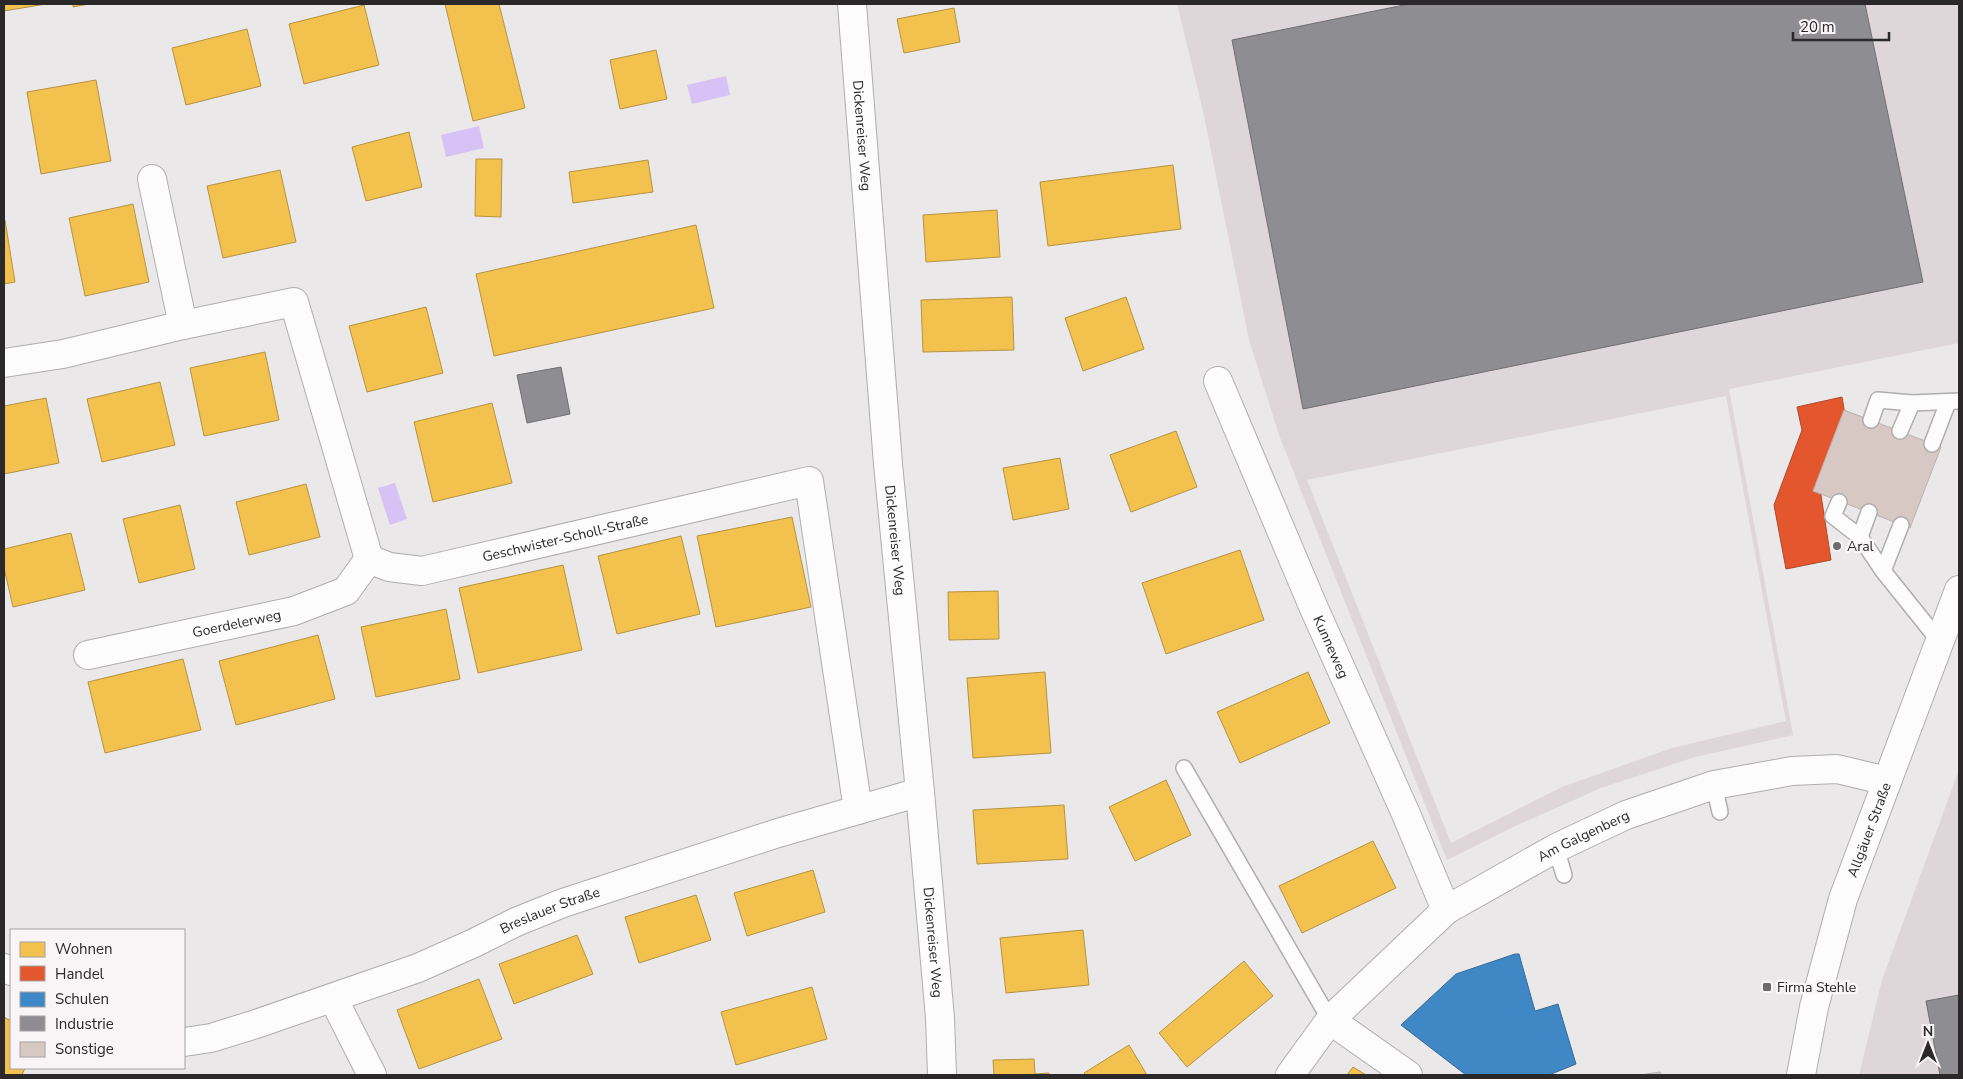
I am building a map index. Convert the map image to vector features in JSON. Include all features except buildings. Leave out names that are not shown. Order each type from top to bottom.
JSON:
[{"type":"street","name":"Dickenreiser Weg","points":[[852,4],[888,464],[940,1018],[942,1075]]},
{"type":"street","points":[[152,179],[183,325]]},
{"type":"street","points":[[4,364],[63,354],[183,325],[294,302],[369,559]]},
{"type":"street","name":"Kunneweg","points":[[1218,381],[1313,606],[1406,814],[1446,910]]},
{"type":"street","name":"Geschwister-Scholl-Straße","points":[[369,559],[389,567],[422,571],[809,481],[858,810]]},
{"type":"street","name":"Goerdelerweg","points":[[88,655],[294,611],[346,591],[369,559]]},
{"type":"street","name":"Allgäuer Straße","points":[[1801,1075],[1814,1006],[1843,899],[1959,590]]},
{"type":"street","name":"Am Galgenberg","points":[[1290,1075],[1330,1020],[1446,910],[1556,848],[1626,815],[1714,785],[1792,771],[1837,768],[1887,781]]},
{"type":"street","name":"Breslauer Straße","points":[[185,1042],[211,1038],[418,968],[516,922],[563,903],[778,833],[920,792]]},
{"type":"street","points":[[333,998],[372,1075]]},
{"type":"street","points":[[1330,1020],[1408,1075]]},
{"type":"lane","points":[[1871,420],[1878,400],[1912,403],[1954,402],[1932,444]]},
{"type":"lane","points":[[1900,431],[1912,403]]},
{"type":"lane","points":[[1839,502],[1833,516],[1860,537],[1883,571],[1940,642]]},
{"type":"lane","points":[[1860,537],[1868,512]]},
{"type":"lane","points":[[1883,571],[1901,525]]},
{"type":"lane","points":[[1184,768],[1330,1020]]},
{"type":"lane","points":[[1714,785],[1720,812]]},
{"type":"lane","points":[[1556,848],[1564,875]]},
{"type":"shaded area","points":[[1177,4],[1409,4],[1232,40],[1303,409],[1923,282],[1865,4],[1959,4],[1959,343],[1729,389],[1793,735],[1695,757],[1601,788],[1511,828],[1447,860],[1279,435],[1249,340],[1203,111]],"holes":[[[1726,396],[1786,721],[1672,748],[1562,787],[1451,843],[1307,480]]]},
{"type":"shaded area","points":[[726,76],[730,95],[692,104],[687,85]]},
{"type":"shaded area","points":[[479,126],[484,148],[446,157],[441,135]]},
{"type":"shaded area","points":[[395,483],[407,519],[390,525],[378,488]]},
{"type":"shaded area","points":[[1959,770],[1959,1075],[1859,1075],[1882,980]]},
{"type":"place","name":"Aral","points":[[1837,546]]},
{"type":"place","name":"Firma Stehle","points":[[1767,987]]}]
